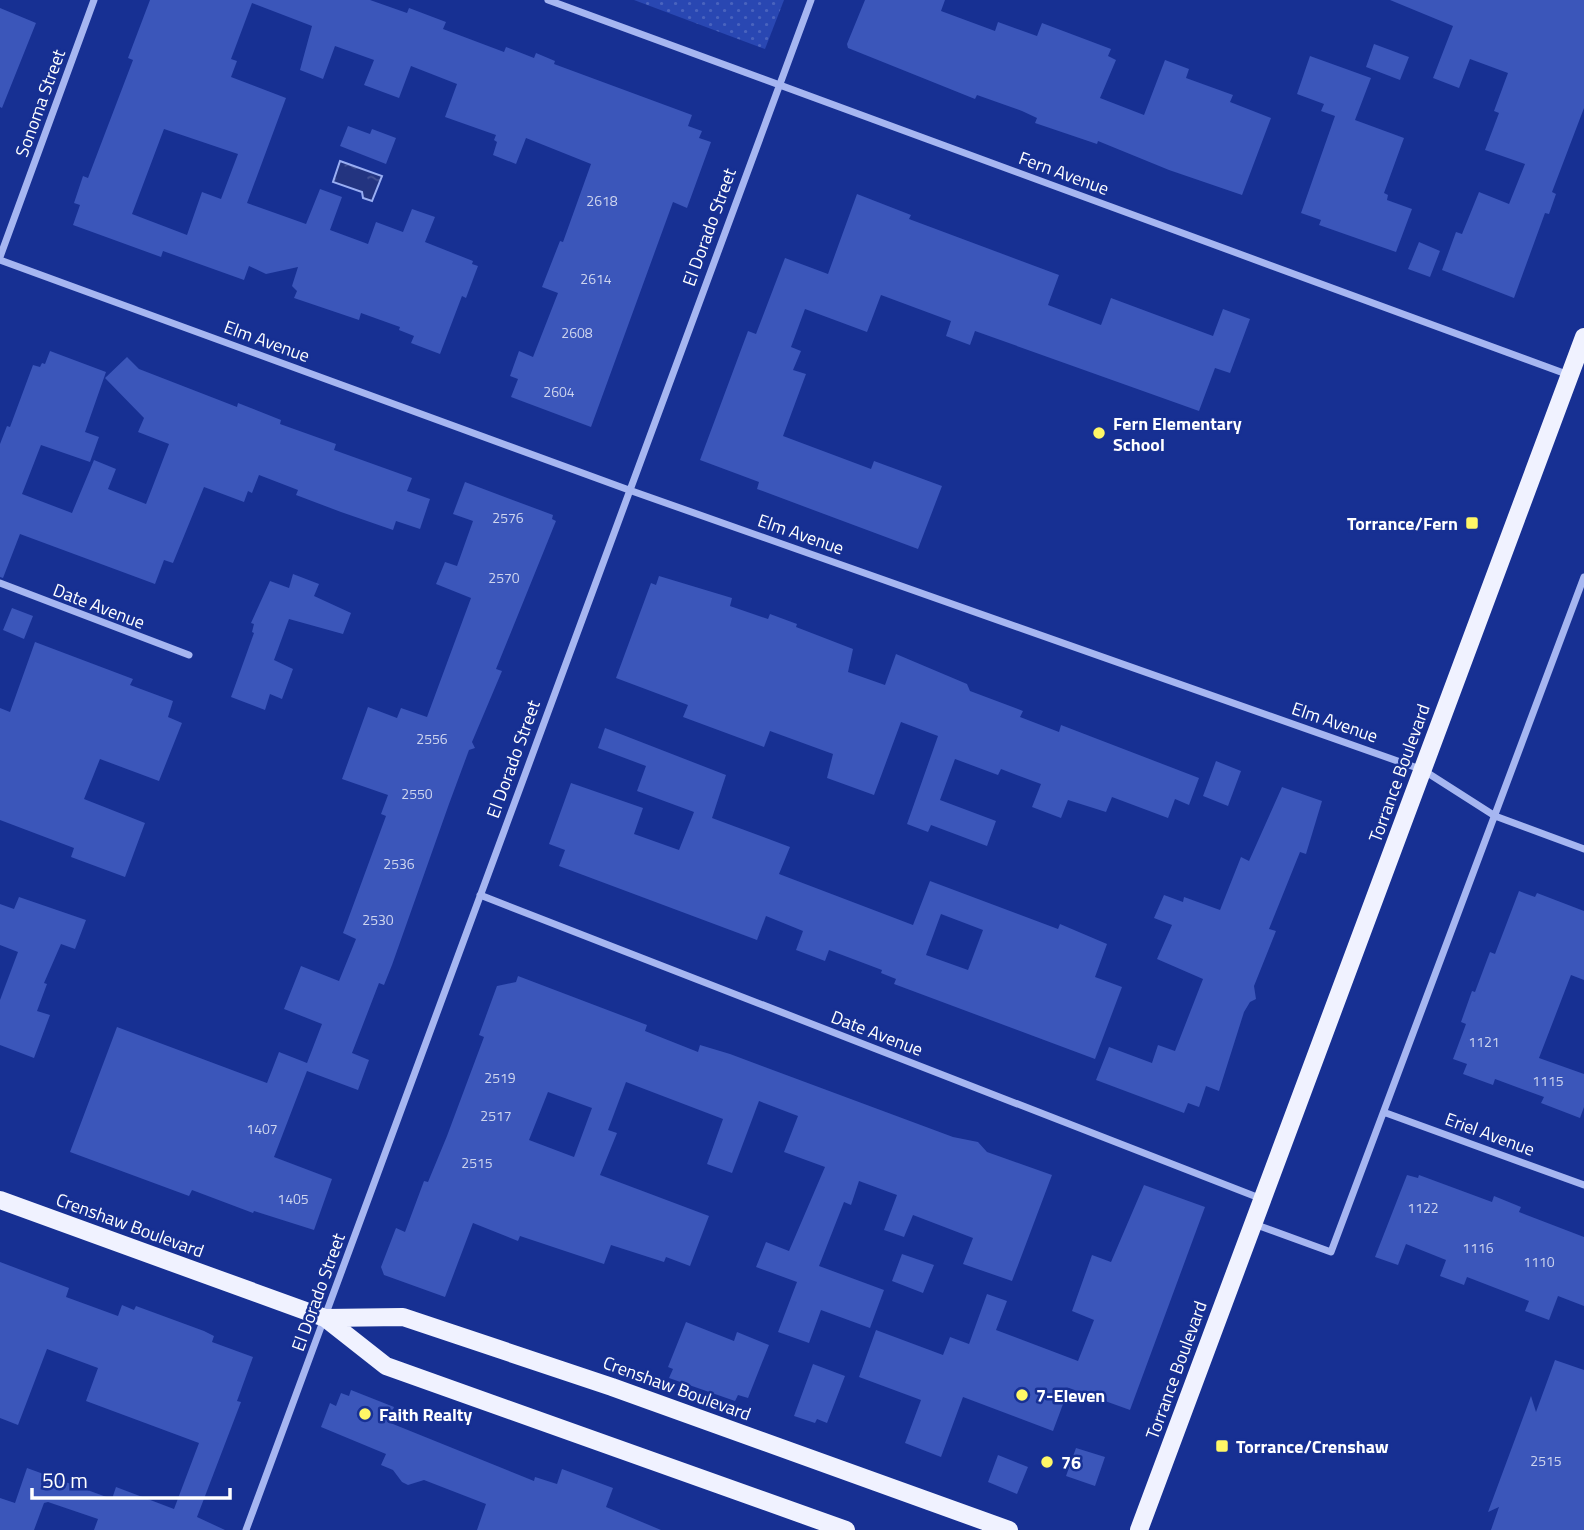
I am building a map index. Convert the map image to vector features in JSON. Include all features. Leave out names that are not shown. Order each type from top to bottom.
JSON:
[{"type":"main road","name":"Torrance Boulevard","points":[[1139,1530],[1584,337]]},
{"type":"main road","name":"Crenshaw Boulevard","points":[[0,1199],[325,1318],[386,1366],[846,1530]]},
{"type":"main road","name":"Crenshaw Boulevard","points":[[325,1318],[403,1317],[612,1387],[1009,1530]]},
{"type":"street","name":"Sonoma Street","points":[[0,258],[94,0]]},
{"type":"street","name":"Fern Avenue","points":[[548,0],[1570,376]]},
{"type":"street","name":"El Dorado Street","points":[[246,1530],[811,0]]},
{"type":"street","name":"Elm Avenue","points":[[0,258],[629,490],[1423,770],[1495,816],[1584,849]]},
{"type":"street","points":[[1253,1224],[1331,1252],[1584,577]]},
{"type":"street","name":"Date Avenue","points":[[0,583],[189,655]]},
{"type":"street","name":"Date Avenue","points":[[480,895],[1262,1199]]},
{"type":"street","name":"Eriel Avenue","points":[[1385,1113],[1584,1185]]},
{"type":"shaded area","points":[[634,0],[784,0],[765,49]]},
{"type":"water","points":[[340,161],[382,176],[372,201],[363,198],[362,192],[333,182]]},
{"type":"building","points":[[150,0],[370,0],[407,13],[409,8],[446,22],[443,29],[504,52],[506,47],[534,58],[536,53],[555,61],[554,64],[692,115],[688,126],[702,131],[699,138],[711,142],[687,208],[673,202],[591,427],[511,397],[518,379],[510,376],[519,351],[533,357],[558,293],[542,287],[560,241],[563,242],[591,164],[526,138],[516,164],[493,155],[496,135],[445,117],[457,84],[411,66],[399,98],[364,85],[374,60],[335,46],[323,79],[300,70],[312,26],[252,3],[231,59],[237,61],[231,77],[286,98],[247,203],[306,224],[320,189],[342,197],[330,230],[368,244],[376,222],[403,232],[412,209],[435,217],[425,242],[473,261],[472,264],[478,266],[466,298],[462,296],[440,354],[411,343],[414,336],[399,330],[400,327],[361,313],[359,320],[294,298],[297,291],[292,286],[298,267],[266,274],[249,266],[244,280],[163,251],[161,257],[73,225],[80,205],[74,203],[83,176],[88,178],[133,60],[128,58]],"holes":[[[164,129],[238,154],[221,199],[202,192],[187,235],[132,214]]]},
{"type":"building","points":[[865,0],[945,0],[941,11],[995,31],[998,22],[1037,36],[1042,23],[1111,49],[1108,56],[1116,60],[1100,98],[1144,115],[1165,60],[1189,69],[1186,78],[1233,95],[1230,102],[1271,118],[1242,195],[1169,170],[1098,141],[1097,144],[1035,123],[1037,118],[1022,111],[977,95],[975,99],[848,48],[847,44]]},
{"type":"building","points":[[1390,0],[1584,0],[1584,108],[1552,192],[1556,194],[1549,214],[1545,213],[1514,298],[1442,270],[1456,232],[1462,234],[1479,192],[1509,204],[1525,164],[1485,150],[1499,113],[1494,111],[1508,73],[1470,59],[1459,88],[1433,78],[1453,26]]},
{"type":"building","points":[[0,8],[36,23],[2,108],[0,107]]},
{"type":"building","points":[[1374,44],[1409,57],[1400,80],[1366,67]]},
{"type":"building","points":[[1310,56],[1371,78],[1355,120],[1404,138],[1384,193],[1388,195],[1387,200],[1412,209],[1396,252],[1319,225],[1321,220],[1301,213],[1335,116],[1321,111],[1324,104],[1297,94]]},
{"type":"building","points":[[348,126],[370,134],[372,129],[396,138],[386,164],[340,146]]},
{"type":"building","points":[[857,194],[911,215],[909,219],[1059,275],[1048,305],[1101,325],[1111,298],[1213,336],[1223,309],[1250,319],[1230,373],[1215,368],[1199,411],[975,331],[970,345],[946,336],[951,321],[881,295],[867,332],[805,309],[791,347],[801,351],[793,370],[806,374],[783,436],[871,469],[874,461],[942,486],[918,549],[757,489],[759,482],[700,460],[748,331],[756,334],[785,258],[828,274]]},
{"type":"building","points":[[1419,242],[1440,251],[1430,277],[1408,269]]},
{"type":"building","points":[[50,351],[106,372],[85,432],[99,437],[90,462],[41,445],[22,494],[72,513],[94,460],[116,469],[108,489],[146,504],[169,444],[138,432],[144,418],[105,378],[127,357],[139,369],[237,407],[238,403],[281,420],[280,424],[336,444],[334,450],[412,478],[407,491],[430,499],[420,529],[396,521],[393,530],[296,495],[298,490],[259,475],[252,493],[248,491],[244,502],[204,487],[173,563],[164,560],[155,584],[20,534],[3,578],[0,577],[0,444],[7,426],[10,427],[33,365],[40,367],[42,363],[45,364]]},
{"type":"building","points":[[465,482],[553,515],[552,519],[556,521],[496,669],[502,671],[472,742],[475,748],[469,750],[392,965],[384,985],[379,983],[352,1053],[369,1060],[358,1090],[307,1071],[274,1157],[332,1179],[314,1230],[254,1211],[253,1213],[192,1190],[189,1196],[70,1152],[117,1027],[267,1083],[279,1052],[307,1063],[322,1024],[284,1009],[301,966],[339,981],[356,939],[343,933],[386,816],[381,814],[388,795],[342,779],[368,707],[397,718],[401,708],[427,717],[471,598],[436,584],[445,562],[457,566],[473,521],[453,514]]},
{"type":"building","points":[[293,574],[319,584],[314,596],[351,613],[343,634],[289,619],[274,660],[293,669],[282,699],[270,694],[265,710],[231,697],[254,633],[254,624],[251,623],[270,581],[289,588]]},
{"type":"building","points":[[659,576],[732,598],[730,606],[768,619],[770,614],[853,649],[848,672],[885,685],[896,654],[967,684],[970,691],[1023,711],[1020,717],[1059,732],[1061,725],[1199,778],[1189,805],[1175,799],[1168,818],[1112,797],[1106,812],[1068,800],[1061,818],[1032,807],[1041,784],[1001,769],[998,775],[955,759],[940,800],[996,821],[987,846],[931,825],[928,832],[907,824],[938,736],[901,722],[874,795],[827,778],[833,754],[770,731],[764,747],[683,717],[688,705],[616,678],[651,583],[656,585]]},
{"type":"building","points":[[12,608],[33,616],[24,639],[3,630]]},
{"type":"building","points":[[35,642],[133,679],[130,685],[173,701],[168,717],[182,723],[159,781],[100,759],[84,799],[145,823],[125,877],[71,857],[74,848],[0,820],[0,708],[10,712]]},
{"type":"building","points":[[605,728],[726,775],[712,818],[790,847],[779,874],[913,925],[930,881],[1058,929],[1060,924],[1107,944],[1095,977],[1122,987],[1095,1059],[894,984],[896,979],[881,973],[882,970],[829,950],[825,961],[796,950],[803,931],[766,916],[757,940],[559,866],[565,850],[549,844],[571,783],[643,808],[634,834],[679,850],[694,812],[637,791],[646,766],[598,748]],"holes":[[[941,914],[983,930],[968,970],[926,955]]]},
{"type":"building","points":[[1216,761],[1241,771],[1228,806],[1203,796]]},
{"type":"building","points":[[1282,787],[1322,801],[1306,854],[1300,852],[1269,929],[1276,931],[1254,986],[1256,999],[1250,1002],[1244,1012],[1219,1091],[1206,1086],[1199,1107],[1188,1103],[1184,1113],[1096,1080],[1109,1047],[1152,1063],[1158,1045],[1175,1051],[1203,979],[1157,959],[1172,925],[1154,918],[1164,895],[1183,902],[1184,897],[1220,910],[1241,857],[1249,861]]},
{"type":"building","points":[[1519,891],[1535,897],[1537,893],[1584,911],[1584,980],[1571,975],[1539,1058],[1584,1074],[1584,1107],[1580,1118],[1541,1103],[1544,1097],[1495,1079],[1493,1085],[1463,1074],[1467,1064],[1453,1059],[1466,1024],[1461,1022],[1472,991],[1475,992],[1490,952],[1495,954]]},
{"type":"building","points":[[19,897],[86,920],[75,949],[61,944],[44,983],[47,984],[37,1011],[50,1015],[34,1058],[0,1045],[0,1000],[18,952],[0,945],[0,904],[14,909]]},
{"type":"building","points":[[518,976],[647,1025],[645,1031],[698,1052],[700,1045],[730,1054],[953,1137],[978,1142],[987,1152],[1052,1175],[1012,1281],[963,1264],[973,1238],[913,1215],[904,1237],[884,1230],[897,1195],[859,1181],[851,1205],[844,1202],[819,1266],[884,1290],[870,1328],[821,1310],[809,1343],[778,1332],[797,1282],[756,1267],[766,1242],[789,1251],[825,1167],[784,1152],[798,1116],[759,1101],[732,1173],[707,1164],[723,1119],[626,1082],[608,1130],[617,1133],[600,1175],[709,1216],[690,1266],[666,1257],[664,1262],[611,1245],[604,1264],[520,1236],[518,1241],[473,1223],[445,1297],[384,1275],[381,1267],[396,1228],[405,1232],[424,1181],[428,1182],[447,1136],[484,1037],[479,1035],[497,986],[516,982]],"holes":[[[548,1092],[592,1108],[574,1157],[529,1140]]]},
{"type":"building","points":[[1407,1175],[1418,1178],[1419,1175],[1492,1202],[1494,1196],[1521,1207],[1519,1212],[1584,1237],[1584,1306],[1558,1296],[1549,1320],[1525,1311],[1529,1301],[1467,1277],[1464,1285],[1440,1276],[1446,1260],[1406,1244],[1398,1265],[1375,1257]]},
{"type":"building","points":[[1144,1185],[1205,1207],[1130,1410],[1069,1388],[1053,1431],[963,1397],[941,1457],[905,1443],[921,1400],[859,1377],[876,1330],[943,1355],[950,1337],[969,1344],[987,1294],[1007,1301],[996,1330],[1078,1361],[1094,1320],[1072,1311],[1092,1255],[1111,1262]]},
{"type":"building","points":[[902,1254],[934,1265],[923,1293],[892,1281]]},
{"type":"building","points":[[0,1262],[69,1288],[66,1297],[118,1316],[122,1305],[134,1310],[136,1306],[204,1331],[214,1336],[212,1342],[253,1357],[237,1401],[241,1402],[197,1517],[225,1530],[94,1530],[98,1519],[48,1502],[44,1503],[34,1530],[0,1530],[0,1498],[15,1503],[27,1468],[112,1499],[116,1487],[174,1509],[199,1443],[86,1401],[98,1368],[47,1349],[18,1425],[0,1418]]},
{"type":"building","points":[[686,1322],[734,1341],[737,1332],[769,1345],[748,1398],[738,1395],[735,1401],[669,1378],[673,1369],[668,1367]]},
{"type":"building","points":[[1555,1360],[1584,1370],[1584,1530],[1491,1530],[1499,1507],[1488,1512],[1531,1396],[1536,1412]]},
{"type":"building","points":[[813,1364],[845,1376],[827,1423],[817,1419],[815,1423],[794,1416]]},
{"type":"building","points":[[351,1390],[394,1407],[388,1422],[534,1481],[535,1477],[557,1484],[562,1469],[613,1488],[606,1507],[661,1530],[477,1530],[486,1504],[424,1480],[408,1485],[402,1482],[393,1470],[381,1465],[386,1454],[321,1427],[330,1403],[336,1406],[341,1393],[349,1396]]},
{"type":"building","points":[[1076,1448],[1105,1457],[1095,1486],[1066,1476]]},
{"type":"building","points":[[998,1455],[1028,1467],[1017,1494],[988,1482]]},
{"type":"place","name":"Fern Elementary School","points":[[1099,433]]},
{"type":"place","name":"Torrance/Fern","points":[[1472,523]]},
{"type":"place","name":"7-Eleven","points":[[1022,1395]]},
{"type":"place","name":"Faith Realty","points":[[365,1414]]},
{"type":"place","name":"Torrance/Crenshaw","points":[[1222,1446]]},
{"type":"place","name":"76","points":[[1047,1462]]}]
